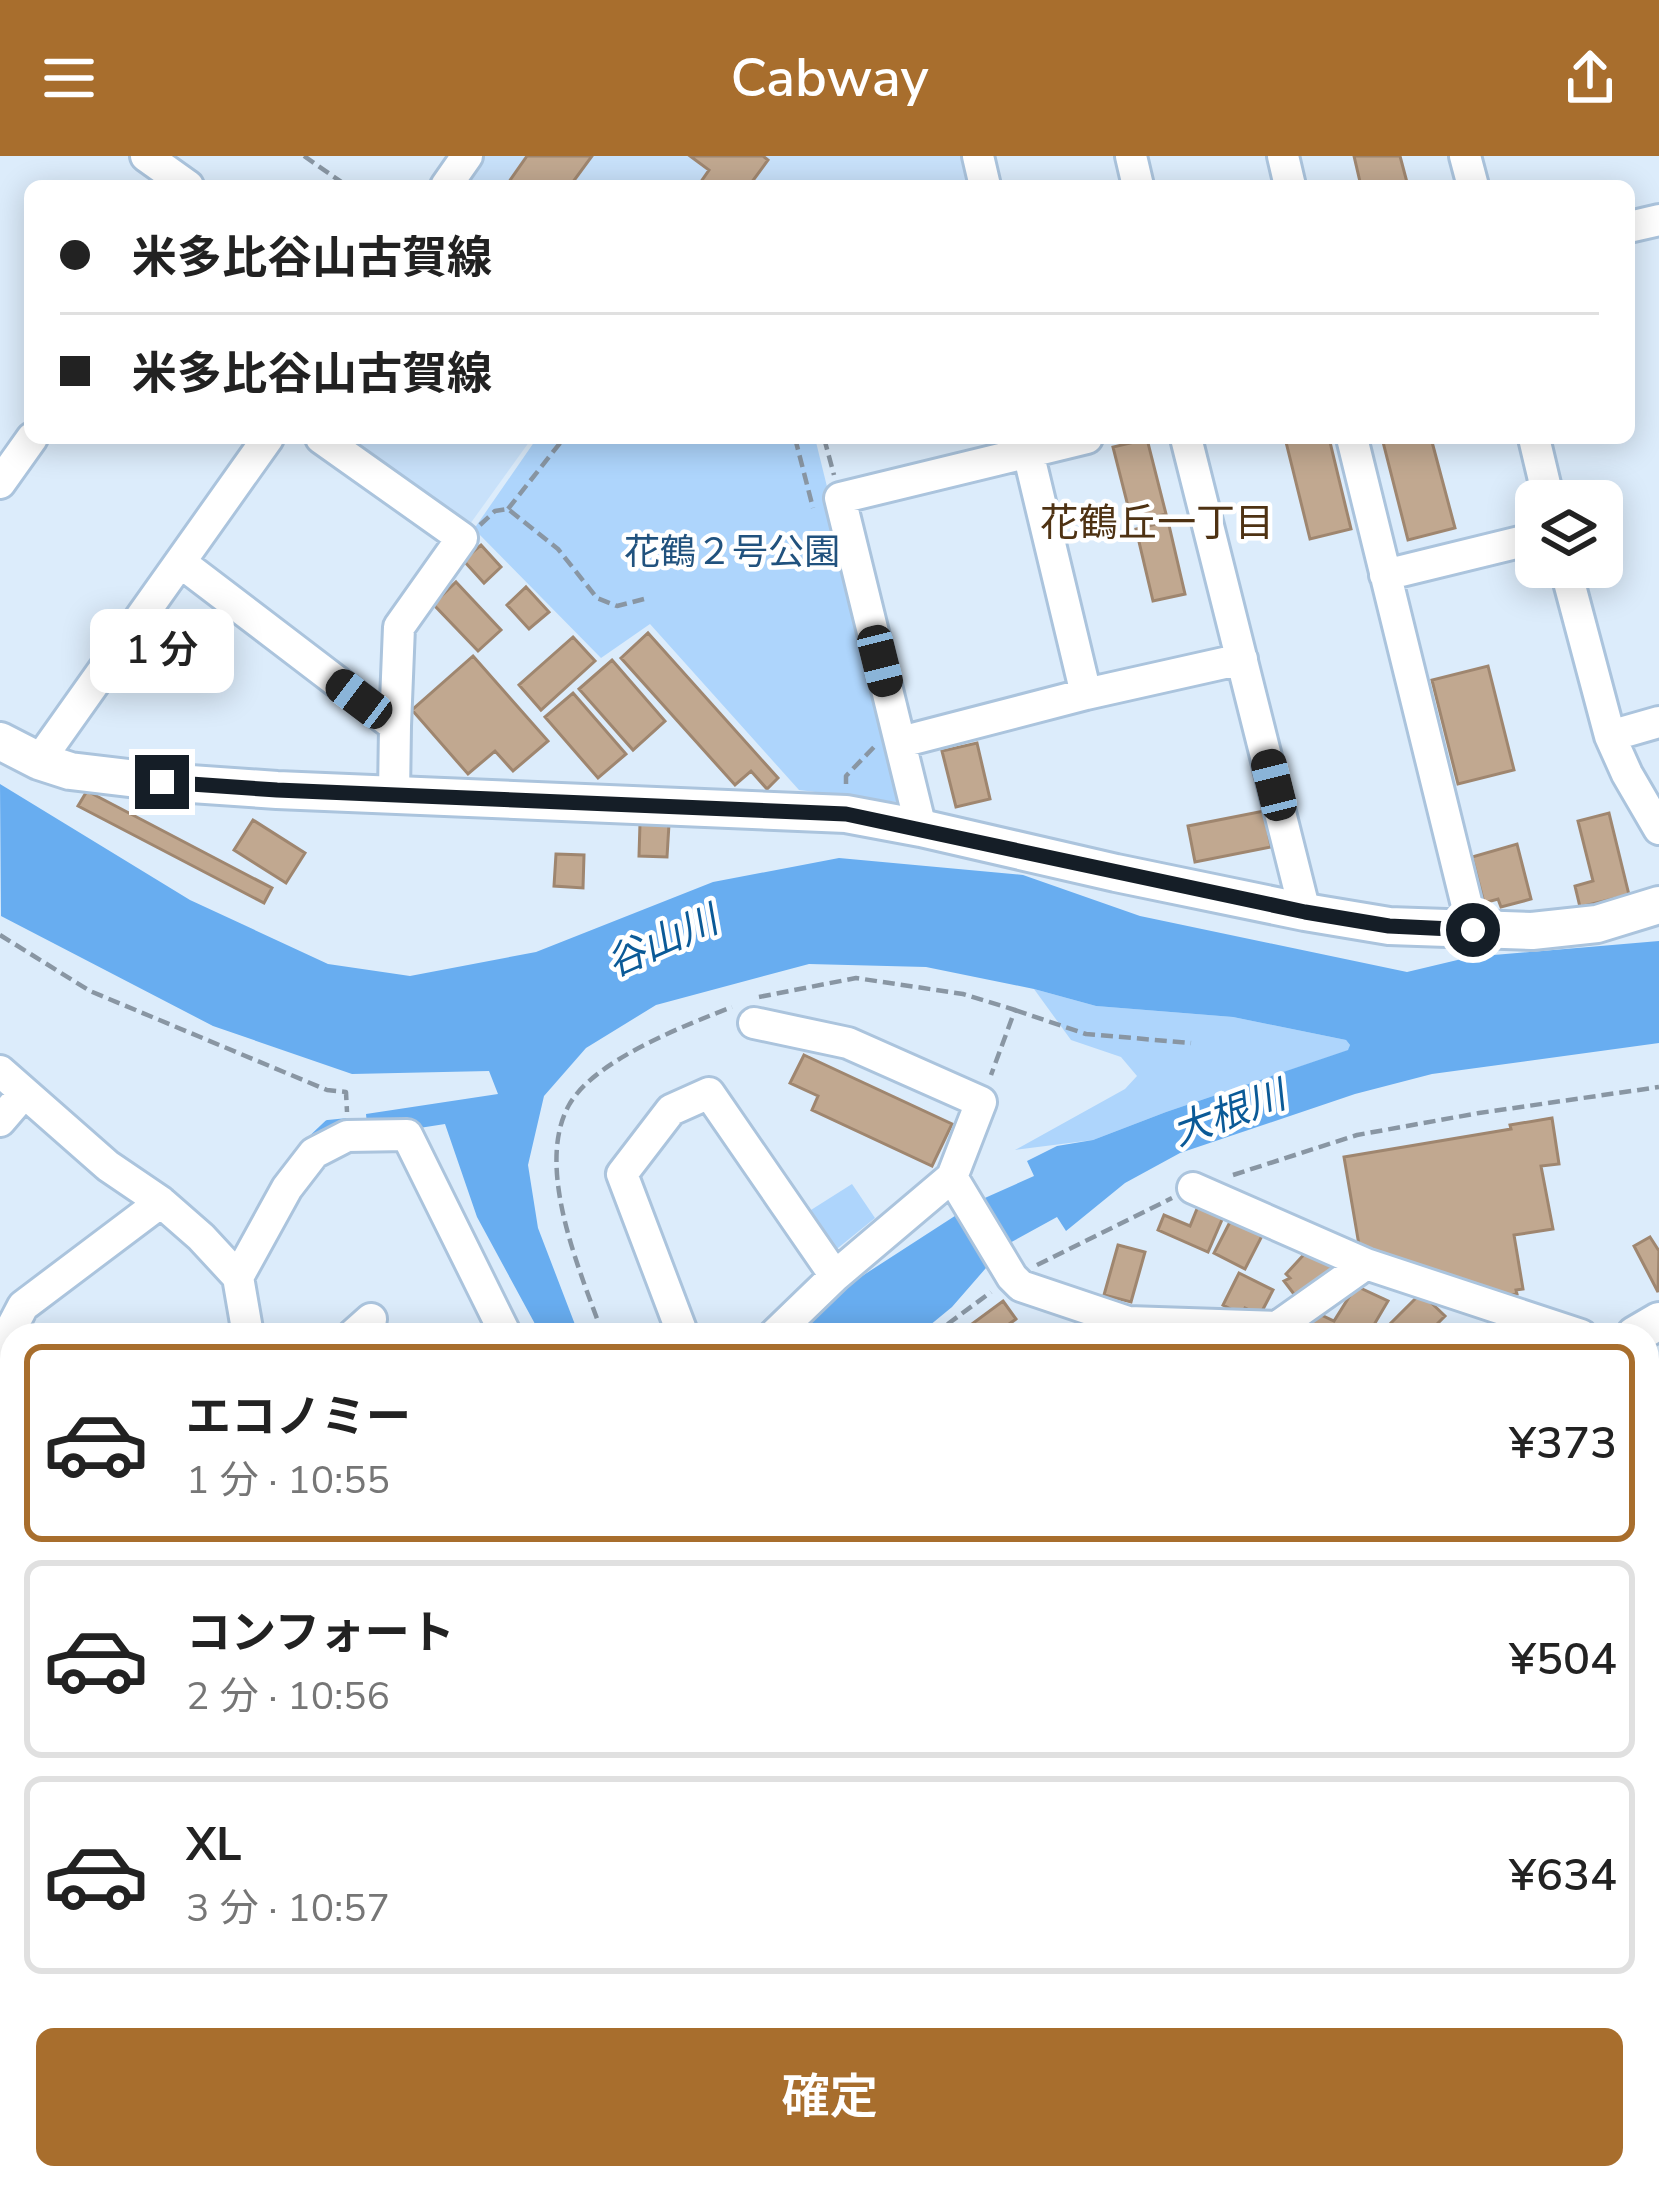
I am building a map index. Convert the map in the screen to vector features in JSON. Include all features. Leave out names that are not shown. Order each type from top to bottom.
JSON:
[{"type":"main road","points":[[0,741],[70,770],[162,782],[846,814],[1389,926],[1532,932],[1597,924],[1659,905]]},
{"type":"street","points":[[146,156],[180,180]]},
{"type":"street","points":[[0,483],[28,444]]},
{"type":"street","points":[[39,761],[264,444]]},
{"type":"street","points":[[329,444],[461,538],[400,627],[394,795]]},
{"type":"street","points":[[921,828],[887,745],[840,498],[1062,444]]},
{"type":"street","points":[[1188,444],[1305,912]]},
{"type":"street","points":[[1353,444],[1473,930]]},
{"type":"street","points":[[1535,444],[1544,480]]},
{"type":"street","points":[[1028,452],[1086,694]]},
{"type":"street","points":[[1385,574],[1515,543]]},
{"type":"street","points":[[180,562],[394,726]]},
{"type":"street","points":[[1570,588],[1610,736],[1659,829]]},
{"type":"street","points":[[887,745],[1242,659]]},
{"type":"street","points":[[1610,736],[1659,722]]},
{"type":"street","points":[[748,1009],[848,1043],[981,1102],[952,1177],[786,1323]]},
{"type":"street","points":[[0,1071],[108,1166],[201,1237],[238,1277],[246,1323]]},
{"type":"street","points":[[0,1121],[25,1093]]},
{"type":"street","points":[[678,1323],[622,1174],[671,1110],[709,1093],[835,1276]]},
{"type":"street","points":[[238,1277],[287,1188],[314,1153],[347,1136],[407,1135],[500,1323]]},
{"type":"street","points":[[952,1177],[1021,1286],[1109,1323]]},
{"type":"street","points":[[1193,1188],[1366,1264],[1545,1323]]},
{"type":"street","points":[[14,1323],[23,1306],[161,1202]]},
{"type":"street","points":[[1284,1323],[1366,1264]]},
{"type":"path","points":[[304,156],[338,180]]},
{"type":"path","points":[[461,538],[470,536],[495,511],[508,509],[559,444]]},
{"type":"path","points":[[826,444],[840,498]]},
{"type":"path","points":[[508,509],[558,549],[597,598],[617,606],[644,599]]},
{"type":"path","points":[[846,814],[846,776],[887,745]]},
{"type":"path","points":[[0,935],[90,991],[327,1090],[346,1092]]},
{"type":"path","points":[[599,1323],[562,1220],[556,1147],[568,1105],[590,1080],[657,1036],[856,978],[963,994],[1086,1034],[1190,1043]]},
{"type":"path","points":[[981,1102],[1015,1010]]},
{"type":"path","points":[[949,1323],[1012,1277],[1193,1188],[1357,1135],[1659,1087]]},
{"type":"shaded area","points":[[484,156],[962,156],[968,180],[467,180]]},
{"type":"shaded area","points":[[346,444],[528,444],[465,531]]},
{"type":"green space","name":"花鶴２号公園","points":[[533,444],[816,444],[905,803],[799,790],[650,624],[601,658],[474,529]]},
{"type":"green space","points":[[1034,989],[1096,1006],[1233,1017],[1346,1040],[1350,1045],[1349,1050],[1093,1140],[1015,1150],[1125,1089],[1137,1076],[1121,1057],[1071,1040]]},
{"type":"green space","points":[[852,1184],[875,1218],[833,1252],[803,1215]]},
{"type":"water","points":[[0,784],[190,900],[328,964],[410,976],[536,952],[713,882],[839,858],[1023,875],[1140,916],[1407,972],[1470,957],[1659,941],[1659,1043],[1432,1074],[1355,1094],[1180,1153],[1125,1183],[1066,1231],[1057,1217],[1006,1245],[933,1323],[805,1323],[825,1300],[978,1201],[1034,1176],[1027,1161],[1057,1146],[1093,1140],[1348,1050],[1350,1045],[1346,1040],[1233,1017],[1096,1006],[926,967],[809,964],[656,1005],[586,1048],[544,1096],[528,1165],[538,1228],[574,1323],[534,1323],[477,1217],[445,1124],[368,1136],[366,1114],[498,1094],[489,1071],[352,1074],[213,1026],[1,916]]},
{"type":"building","points":[[527,156],[592,156],[574,180],[510,180]]},
{"type":"building","points":[[690,156],[763,156],[768,160],[753,180],[702,180],[709,170]]},
{"type":"building","points":[[1354,156],[1400,156],[1406,180],[1360,180]]},
{"type":"building","points":[[1148,444],[1166,514],[1132,522],[1113,447]]},
{"type":"building","points":[[1286,444],[1330,444],[1351,529],[1310,539]]},
{"type":"building","points":[[1384,444],[1433,444],[1455,528],[1408,540]]},
{"type":"building","points":[[1168,521],[1185,594],[1153,601],[1136,529]]},
{"type":"building","points":[[481,545],[501,567],[484,583],[463,560]]},
{"type":"building","points":[[456,582],[501,630],[478,651],[433,604]]},
{"type":"building","points":[[526,587],[549,612],[529,629],[507,605]]},
{"type":"building","points":[[648,633],[778,778],[767,789],[751,771],[735,785],[621,658]]},
{"type":"building","points":[[573,637],[595,661],[541,710],[519,685]]},
{"type":"building","points":[[473,656],[548,741],[513,771],[495,751],[468,774],[412,710]]},
{"type":"building","points":[[612,660],[665,721],[633,750],[579,689]]},
{"type":"building","points":[[1488,666],[1514,770],[1458,784],[1432,680]]},
{"type":"building","points":[[573,693],[626,754],[598,778],[545,717]]},
{"type":"building","points":[[977,743],[990,799],[956,807],[942,751]]},
{"type":"building","points":[[87,791],[272,888],[264,903],[78,806]]},
{"type":"building","points":[[1264,811],[1271,847],[1195,862],[1188,826]]},
{"type":"building","points":[[1609,813],[1629,895],[1580,907],[1575,886],[1593,881],[1578,821]]},
{"type":"building","points":[[253,820],[305,853],[286,883],[234,850]]},
{"type":"building","points":[[640,823],[669,824],[667,857],[639,856]]},
{"type":"building","points":[[1517,844],[1531,899],[1501,907],[1498,899],[1484,903],[1472,857]]},
{"type":"building","points":[[556,854],[584,855],[583,888],[554,886]]},
{"type":"building","points":[[804,1055],[952,1124],[932,1166],[812,1110],[818,1096],[790,1083]]},
{"type":"building","points":[[1552,1118],[1559,1164],[1541,1166],[1553,1229],[1514,1235],[1523,1289],[1516,1290],[1517,1294],[1503,1296],[1359,1245],[1344,1157]]},
{"type":"building","points":[[1199,1204],[1224,1215],[1208,1252],[1158,1230],[1164,1215],[1190,1226]]},
{"type":"building","points":[[1233,1216],[1264,1232],[1245,1269],[1214,1253]]},
{"type":"building","points":[[1650,1237],[1659,1251],[1658,1292],[1634,1246]]},
{"type":"building","points":[[1118,1245],[1145,1252],[1131,1302],[1104,1295]]},
{"type":"building","points":[[1309,1249],[1334,1267],[1297,1298],[1284,1281]]},
{"type":"building","points":[[1239,1273],[1273,1290],[1260,1315],[1245,1308],[1242,1315],[1223,1305]]},
{"type":"building","points":[[1356,1286],[1388,1301],[1375,1323],[1307,1323],[1319,1314],[1334,1321]]},
{"type":"building","points":[[1421,1293],[1445,1316],[1438,1323],[1391,1323]]},
{"type":"building","points":[[1003,1301],[1016,1319],[1010,1323],[973,1323]]},
{"type":"waterway","points":[[310,1141],[328,1124],[348,1122]]},
{"type":"district","name":"花鶴丘一丁目","points":[[1157,523]]},
{"type":"route","points":[[162,782],[846,814],[1305,912],[1389,926],[1473,930]]},
{"type":"water label","name":"谷山川","points":[[662,942]]},
{"type":"water label","name":"大根川","points":[[1229,1114]]}]
